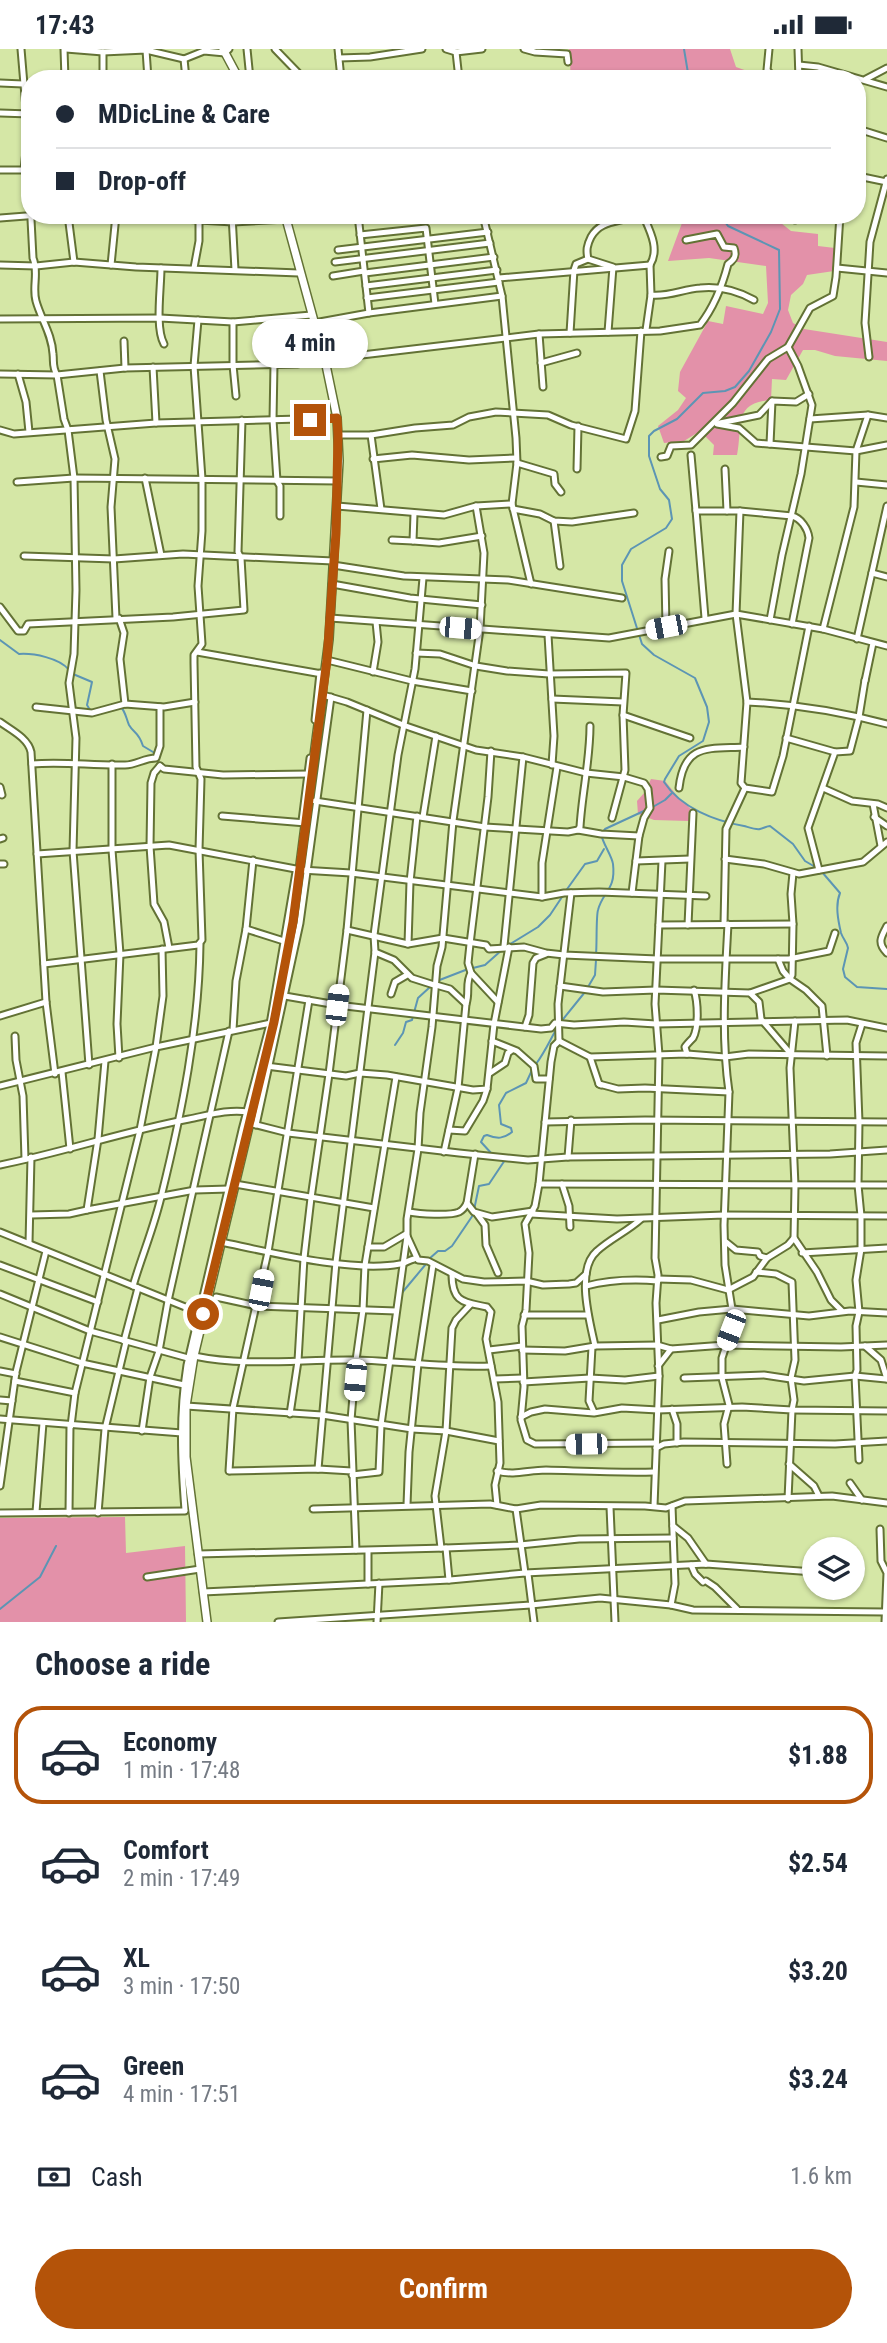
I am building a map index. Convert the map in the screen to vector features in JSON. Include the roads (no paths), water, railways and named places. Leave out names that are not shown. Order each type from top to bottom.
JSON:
[{"type":"main road","points":[[226,50],[235,70]]},
{"type":"main road","points":[[207,1622],[198,1554],[188,1511],[186,1406],[191,1357],[200,1313],[221,1242],[232,1187],[252,1124],[249,1112],[266,1066],[272,1023],[282,996],[287,942],[297,923],[304,824],[312,801],[310,774],[327,696],[323,674],[327,660],[337,506],[337,418],[325,363],[287,224]]},
{"type":"street","points":[[21,49],[22,70]]},
{"type":"street","points":[[65,70],[65,49],[103,52],[146,50],[184,59],[204,51],[226,50]]},
{"type":"street","points":[[247,49],[249,70]]},
{"type":"street","points":[[275,49],[295,70]]},
{"type":"street","points":[[338,49],[340,70]]},
{"type":"street","points":[[339,58],[422,49]]},
{"type":"street","points":[[446,49],[482,49]]},
{"type":"street","points":[[524,49],[567,54],[568,62]]},
{"type":"street","points":[[767,70],[769,49]]},
{"type":"street","points":[[798,49],[799,70]]},
{"type":"street","points":[[146,50],[147,70]]},
{"type":"street","points":[[456,51],[458,70]]},
{"type":"street","points":[[103,52],[103,70]]},
{"type":"street","points":[[184,59],[185,70]]},
{"type":"street","points":[[799,65],[830,70]]},
{"type":"street","points":[[866,79],[887,68]]},
{"type":"street","points":[[866,79],[887,87]]},
{"type":"street","points":[[0,83],[21,84]]},
{"type":"street","points":[[0,113],[21,113]]},
{"type":"street","points":[[866,131],[887,138]]},
{"type":"street","points":[[0,170],[21,170]]},
{"type":"street","points":[[866,177],[887,181],[870,242],[865,325],[869,357]]},
{"type":"street","points":[[0,218],[21,217]]},
{"type":"street","points":[[30,224],[36,266],[35,300],[45,320],[53,351],[53,368],[57,375],[68,430],[74,478],[76,590],[73,666],[69,683],[76,738],[73,851],[89,1065]]},
{"type":"street","points":[[69,224],[74,263]]},
{"type":"street","points":[[111,265],[115,224]]},
{"type":"street","points":[[194,268],[199,241],[197,224]]},
{"type":"street","points":[[232,224],[235,270]]},
{"type":"street","points":[[359,224],[369,313]]},
{"type":"street","points":[[486,224],[502,296],[507,338],[517,461],[512,507],[531,584]]},
{"type":"street","points":[[588,259],[587,246],[597,228],[603,224]]},
{"type":"street","points":[[338,435],[370,435],[453,425],[469,417],[496,412],[548,415],[558,421],[626,439],[635,411],[643,331],[651,295],[650,265],[655,257],[653,239],[647,224]]},
{"type":"street","points":[[661,457],[667,456],[671,446],[691,445],[714,425],[768,359],[788,347],[810,307],[833,296],[839,224]]},
{"type":"street","points":[[360,235],[426,228],[435,304]]},
{"type":"street","points":[[338,250],[488,232]]},
{"type":"street","points":[[0,375],[57,375],[125,368],[298,364],[319,360],[325,363],[345,357],[539,334],[660,331],[700,325],[710,313],[728,264],[735,258],[734,248],[724,247],[717,234],[686,240]]},
{"type":"street","points":[[335,262],[490,243]]},
{"type":"street","points":[[332,276],[494,257]]},
{"type":"street","points":[[570,333],[576,264],[588,259],[613,267]]},
{"type":"street","points":[[0,265],[74,263],[299,273]]},
{"type":"street","points":[[368,298],[574,270],[650,265]]},
{"type":"street","points":[[608,332],[613,267]]},
{"type":"street","points":[[161,268],[160,318],[164,344]]},
{"type":"street","points":[[837,268],[887,273]]},
{"type":"street","points":[[366,286],[497,270]]},
{"type":"street","points":[[651,295],[664,296],[701,288],[720,289],[754,300]]},
{"type":"street","points":[[0,319],[312,319],[502,296]]},
{"type":"street","points":[[98,1513],[105,1429],[136,1287],[162,1195],[194,1038],[202,935],[199,850],[201,779],[195,767],[194,663],[202,644],[198,586],[202,479],[194,366],[198,320]]},
{"type":"street","points":[[233,321],[236,396]]},
{"type":"street","points":[[539,334],[543,387]]},
{"type":"street","points":[[124,341],[125,368]]},
{"type":"street","points":[[770,620],[807,446],[812,405],[788,347]]},
{"type":"street","points":[[541,363],[577,353]]},
{"type":"street","points":[[274,364],[273,419],[277,481],[280,485],[279,516]]},
{"type":"street","points":[[153,367],[156,423]]},
{"type":"street","points":[[100,370],[106,420],[115,459],[111,507],[118,618],[124,633],[120,659],[125,704]]},
{"type":"street","points":[[18,374],[26,402],[29,432]]},
{"type":"street","points":[[714,425],[759,415],[772,401],[796,402],[809,394]]},
{"type":"street","points":[[770,444],[772,401]]},
{"type":"street","points":[[810,419],[868,415],[887,418]]},
{"type":"street","points":[[823,629],[854,507],[856,451],[868,415]]},
{"type":"street","points":[[0,430],[15,433],[156,423],[337,418]]},
{"type":"street","points":[[0,607],[18,631],[24,631],[28,624],[173,617],[244,610],[241,558],[238,552],[242,420]]},
{"type":"street","points":[[714,425],[739,428],[756,443],[856,451],[887,445]]},
{"type":"street","points":[[577,469],[578,426]]},
{"type":"street","points":[[370,435],[382,509]]},
{"type":"street","points":[[373,459],[412,455],[517,461],[554,474],[555,484],[561,492]]},
{"type":"street","points":[[691,455],[705,618]]},
{"type":"street","points":[[725,469],[727,511]]},
{"type":"street","points":[[18,482],[74,478],[338,481]]},
{"type":"street","points":[[145,478],[161,555]]},
{"type":"street","points":[[856,482],[887,485]]},
{"type":"street","points":[[696,491],[696,511]]},
{"type":"street","points":[[337,506],[444,515],[476,506],[512,507],[540,514],[554,521],[572,522],[634,513]]},
{"type":"street","points":[[309,1000],[268,1252],[233,1408],[229,1471],[318,1469],[352,1473],[379,1472],[381,1425],[418,1149],[437,967],[443,938],[453,821],[480,629],[482,536],[476,506]]},
{"type":"street","points":[[857,639],[887,506]]},
{"type":"street","points":[[696,511],[740,511],[796,516],[810,538],[792,624]]},
{"type":"street","points":[[740,511],[736,614],[747,702],[741,783],[745,788],[772,792],[794,705],[809,627]]},
{"type":"street","points":[[413,541],[414,514]]},
{"type":"street","points":[[554,521],[559,566]]},
{"type":"street","points":[[393,540],[439,543],[482,536]]},
{"type":"street","points":[[666,627],[664,579],[669,551]]},
{"type":"street","points":[[24,555],[114,559],[200,555],[333,563],[423,578],[482,579],[622,598]]},
{"type":"street","points":[[872,573],[887,577]]},
{"type":"street","points":[[318,1469],[336,1262],[375,952],[374,935],[403,725],[416,653],[423,578]]},
{"type":"street","points":[[331,584],[422,599],[482,605]]},
{"type":"street","points":[[330,618],[609,638],[736,614],[823,629],[887,646]]},
{"type":"street","points":[[373,672],[378,642],[376,622]]},
{"type":"street","points":[[542,897],[542,863],[555,766],[548,635]]},
{"type":"street","points":[[786,738],[835,752],[850,751],[873,643]]},
{"type":"street","points":[[197,652],[323,674],[304,824],[222,816]]},
{"type":"street","points":[[416,653],[440,654],[476,666],[549,674],[626,673],[623,702],[624,778],[611,818]]},
{"type":"street","points":[[327,660],[412,681],[472,691]]},
{"type":"street","points":[[0,1232],[200,1313],[272,1023],[301,870],[327,696],[463,745],[586,773],[644,783],[648,789],[650,808],[639,836],[632,893]]},
{"type":"street","points":[[552,699],[623,702]]},
{"type":"street","points":[[36,707],[92,713],[125,704],[160,706],[195,702]]},
{"type":"street","points":[[747,702],[794,705],[887,725]]},
{"type":"street","points":[[160,706],[160,746],[156,758],[164,769],[199,773],[310,774]]},
{"type":"street","points":[[290,1414],[298,1361],[304,1258],[311,1198],[347,930],[367,710]]},
{"type":"street","points":[[623,715],[690,738]]},
{"type":"street","points":[[843,758],[859,717]]},
{"type":"street","points":[[0,722],[29,746],[32,764],[46,1002],[69,1149]]},
{"type":"street","points":[[578,830],[589,753],[590,726]]},
{"type":"street","points":[[408,944],[410,882],[436,736]]},
{"type":"street","points":[[679,788],[680,772],[695,752],[707,748],[744,747]]},
{"type":"street","points":[[491,751],[485,827],[468,963],[471,973],[498,1002]]},
{"type":"street","points":[[819,870],[807,828],[835,752]]},
{"type":"street","points":[[449,1130],[465,1131],[487,1089],[494,1024],[507,947],[509,892],[523,757]]},
{"type":"street","points":[[32,764],[133,764],[145,758],[156,758]]},
{"type":"street","points":[[112,764],[112,850],[120,954],[117,1024],[119,1058]]},
{"type":"street","points":[[160,766],[153,773],[151,783],[150,846],[154,904],[164,922],[169,948]]},
{"type":"street","points":[[0,787],[2,795]]},
{"type":"street","points":[[727,1464],[724,1424],[729,1405],[722,1378],[732,1309],[725,1265],[724,1215],[729,1092],[724,1023],[725,859],[726,829],[745,788]]},
{"type":"street","points":[[823,788],[852,801],[875,804],[887,810]]},
{"type":"street","points":[[312,801],[485,827],[568,832],[578,830],[639,836]]},
{"type":"street","points":[[725,859],[764,864],[799,874],[863,862],[884,844],[874,817],[875,804]]},
{"type":"street","points":[[688,925],[693,813]]},
{"type":"street","points":[[874,817],[887,827]]},
{"type":"street","points":[[877,830],[887,827]]},
{"type":"street","points":[[37,854],[169,845],[301,870],[351,873],[542,897],[571,893],[706,896]]},
{"type":"street","points":[[636,861],[690,859]]},
{"type":"street","points":[[142,1431],[150,1377],[159,1351],[168,1301],[231,1030],[253,860]]},
{"type":"street","points":[[654,1506],[659,1376],[658,1280],[655,1258],[659,1055],[656,990],[662,861]]},
{"type":"street","points":[[790,979],[794,959],[790,894],[793,873]]},
{"type":"street","points":[[571,893],[560,986],[559,1041],[554,1046],[549,1079],[539,1184],[532,1212],[525,1224],[529,1241],[522,1348],[523,1434],[530,1443],[535,1444],[887,1441]]},
{"type":"street","points":[[297,923],[252,1124],[288,1133],[528,1160],[887,1150]]},
{"type":"street","points":[[710,924],[793,925]]},
{"type":"street","points":[[659,925],[726,924]]},
{"type":"street","points":[[887,926],[880,939],[881,947],[887,953]]},
{"type":"street","points":[[246,929],[287,942]]},
{"type":"street","points":[[347,930],[408,944],[443,938],[486,945],[489,949],[524,947],[564,955],[657,959],[794,959],[829,951],[835,933]]},
{"type":"street","points":[[44,964],[200,943]]},
{"type":"street","points":[[69,1513],[70,1426],[75,1393],[140,1130],[163,996],[162,949]]},
{"type":"street","points":[[375,952],[394,960],[407,975],[450,989],[466,1004]]},
{"type":"street","points":[[525,1027],[529,1015],[533,963],[536,958],[546,953]]},
{"type":"street","points":[[778,959],[790,979],[821,1004],[827,1056]]},
{"type":"street","points":[[444,1152],[458,1089],[469,991],[467,982],[471,973]]},
{"type":"street","points":[[391,994],[395,982],[407,975]]},
{"type":"street","points":[[560,986],[603,992],[694,990],[750,993],[790,979]]},
{"type":"street","points":[[687,1054],[685,1047],[692,1039],[695,1022],[694,990]]},
{"type":"street","points":[[750,993],[759,1002],[762,1021],[792,1054]]},
{"type":"street","points":[[282,996],[525,1027],[551,1028],[555,1024],[624,1022],[656,1024],[847,1020],[887,1028]]},
{"type":"street","points":[[0,1016],[46,1002]]},
{"type":"street","points":[[795,1021],[791,1122],[795,1186],[794,1238],[817,1272],[831,1300],[842,1311]]},
{"type":"street","points":[[0,1086],[194,1038],[272,1023]]},
{"type":"street","points":[[859,1460],[855,1376],[859,1312],[856,1280],[861,1216],[856,1057],[862,1024]]},
{"type":"street","points":[[15,1036],[28,1158],[31,1215],[29,1243]]},
{"type":"street","points":[[492,1041],[512,1049],[534,1066],[536,1079],[549,1079]]},
{"type":"street","points":[[559,1041],[590,1057],[687,1054],[726,1057],[748,1054],[887,1056]]},
{"type":"street","points":[[489,1073],[505,1063],[512,1049]]},
{"type":"street","points":[[590,1057],[601,1085],[618,1089],[729,1092]]},
{"type":"street","points":[[87,1210],[98,1139],[105,1061]]},
{"type":"street","points":[[266,1066],[346,1076],[360,1073],[424,1080],[458,1089],[487,1089]]},
{"type":"street","points":[[356,1550],[351,1420],[356,1360],[363,1310],[365,1265],[396,1077]]},
{"type":"street","points":[[0,1165],[178,1121],[249,1112]]},
{"type":"street","points":[[568,1157],[571,1120]]},
{"type":"street","points":[[545,1122],[887,1122]]},
{"type":"street","points":[[409,1212],[459,1212],[467,1203],[475,1154]]},
{"type":"street","points":[[539,1184],[887,1185]]},
{"type":"street","points":[[562,1184],[569,1206],[570,1227]]},
{"type":"street","points":[[31,1215],[69,1214],[162,1195],[232,1187],[374,1208]]},
{"type":"street","points":[[467,1203],[477,1214],[492,1217],[532,1212],[570,1218],[641,1219],[724,1215],[887,1216]]},
{"type":"street","points":[[477,1214],[486,1229],[486,1245],[498,1273]]},
{"type":"street","points":[[594,1413],[589,1401],[593,1346],[588,1315],[587,1266],[596,1252],[641,1219]]},
{"type":"street","points":[[368,1247],[384,1247],[407,1235]]},
{"type":"street","points":[[407,1235],[418,1260],[428,1261],[452,1274],[472,1280],[569,1284],[576,1283],[586,1275]]},
{"type":"street","points":[[586,1286],[636,1279],[691,1280],[728,1290],[753,1277],[767,1258],[794,1238]]},
{"type":"street","points":[[221,1242],[304,1258],[365,1265],[403,1264],[415,1259]]},
{"type":"street","points":[[726,1242],[736,1250],[758,1252],[760,1256],[767,1258]]},
{"type":"street","points":[[802,1253],[887,1248]]},
{"type":"street","points":[[0,1483],[2,1453],[11,1420],[16,1377],[46,1251]]},
{"type":"street","points":[[0,1265],[98,1302]]},
{"type":"street","points":[[407,1505],[418,1364],[433,1265]]},
{"type":"street","points":[[756,1272],[776,1274],[792,1282],[795,1360],[790,1378],[794,1400],[788,1499]]},
{"type":"street","points":[[452,1274],[458,1297],[464,1304],[490,1309],[486,1337],[498,1402],[500,1463],[495,1485],[497,1505]]},
{"type":"street","points":[[0,1294],[90,1331],[159,1351],[191,1357],[243,1363],[356,1360],[450,1368],[491,1366]]},
{"type":"street","points":[[216,1297],[257,1306],[396,1311]]},
{"type":"street","points":[[449,1580],[436,1505],[446,1431],[452,1328],[470,1305]]},
{"type":"street","points":[[658,1320],[732,1309],[809,1316],[842,1311],[887,1313]]},
{"type":"street","points":[[524,1315],[588,1315]]},
{"type":"street","points":[[0,1337],[82,1363],[184,1385]]},
{"type":"street","points":[[684,1378],[764,1375],[804,1381],[855,1376],[887,1379],[881,1360],[856,1338]]},
{"type":"street","points":[[489,1350],[522,1348],[565,1351],[593,1346],[657,1345],[671,1349],[725,1345],[887,1345]]},
{"type":"street","points":[[658,1366],[671,1349]]},
{"type":"street","points":[[0,1513],[188,1511],[181,1404],[191,1357]]},
{"type":"street","points":[[0,1371],[75,1393]]},
{"type":"street","points":[[495,1379],[590,1377],[625,1380],[659,1376]]},
{"type":"street","points":[[0,1400],[12,1401]]},
{"type":"street","points":[[186,1406],[322,1415],[381,1425],[446,1431],[499,1441]]},
{"type":"street","points":[[522,1417],[545,1409],[594,1413],[622,1408],[658,1411],[728,1408],[887,1411]]},
{"type":"street","points":[[672,1409],[677,1424],[677,1443]]},
{"type":"street","points":[[0,1419],[182,1433]]},
{"type":"street","points":[[36,1512],[43,1423]]},
{"type":"street","points":[[789,1464],[814,1486],[819,1496]]},
{"type":"street","points":[[497,1471],[520,1474],[541,1470],[654,1472]]},
{"type":"street","points":[[850,1483],[862,1500]]},
{"type":"street","points":[[313,1509],[407,1505],[497,1505],[516,1509],[530,1506],[666,1508],[685,1501],[819,1496],[887,1503]]},
{"type":"street","points":[[671,1605],[675,1584],[672,1506]]},
{"type":"street","points":[[610,1507],[615,1622]]},
{"type":"street","points":[[516,1509],[534,1622]]},
{"type":"street","points":[[673,1525],[688,1538],[706,1564]]},
{"type":"street","points":[[880,1529],[881,1561],[887,1573],[885,1622]]},
{"type":"street","points":[[198,1554],[368,1551],[520,1545],[579,1539],[673,1538]]},
{"type":"street","points":[[368,1551],[368,1584]]},
{"type":"street","points":[[203,1592],[706,1564],[802,1571]]},
{"type":"street","points":[[691,1565],[695,1574],[715,1587],[737,1609]]},
{"type":"street","points":[[147,1577],[200,1569]]},
{"type":"street","points":[[377,1619],[379,1583]]},
{"type":"street","points":[[278,1622],[377,1619],[613,1599],[693,1610],[886,1612]]},
{"type":"waterway","points":[[684,49],[688,70]]},
{"type":"waterway","points":[[727,224],[779,250],[780,309],[771,332],[749,371],[735,387],[703,393],[677,419],[649,436],[649,456],[660,489],[669,500],[672,519],[666,528],[631,549],[622,565],[622,581],[642,644],[654,655],[695,678],[707,707],[709,722],[703,741],[679,756],[664,782],[689,806],[710,817],[756,829],[770,826],[793,844],[805,861],[817,868]]},
{"type":"waterway","points":[[0,640],[19,654],[46,657],[69,670]]},
{"type":"waterway","points":[[73,674],[92,682],[87,705],[90,710]]},
{"type":"waterway","points":[[121,707],[143,746],[153,752]]},
{"type":"waterway","points":[[651,808],[672,793]]},
{"type":"waterway","points":[[596,954],[598,910],[613,879],[612,861],[601,834],[605,829],[646,810]]},
{"type":"waterway","points":[[565,892],[585,864],[597,861],[604,849]]},
{"type":"waterway","points":[[822,872],[840,893],[838,918],[848,948],[843,969],[845,977],[857,987],[887,989]]},
{"type":"waterway","points":[[507,946],[538,927],[562,897]]},
{"type":"waterway","points":[[473,968],[485,965],[503,949]]},
{"type":"waterway","points":[[588,987],[595,975],[596,960]]},
{"type":"waterway","points":[[437,981],[468,969]]},
{"type":"waterway","points":[[395,1045],[406,1022],[412,1020],[418,998],[430,987]]},
{"type":"waterway","points":[[560,1023],[585,992]]},
{"type":"waterway","points":[[536,1064],[557,1028]]},
{"type":"waterway","points":[[492,1154],[481,1142],[487,1135],[500,1138],[512,1132],[511,1128],[501,1124],[499,1105],[506,1093],[526,1083],[533,1068]]},
{"type":"waterway","points":[[474,1210],[479,1186],[489,1184],[505,1160]]},
{"type":"waterway","points":[[429,1259],[438,1251],[445,1251],[452,1246],[473,1215]]},
{"type":"waterway","points":[[401,1294],[426,1264]]},
{"type":"waterway","points":[[0,1609],[40,1577],[56,1546]]}]
